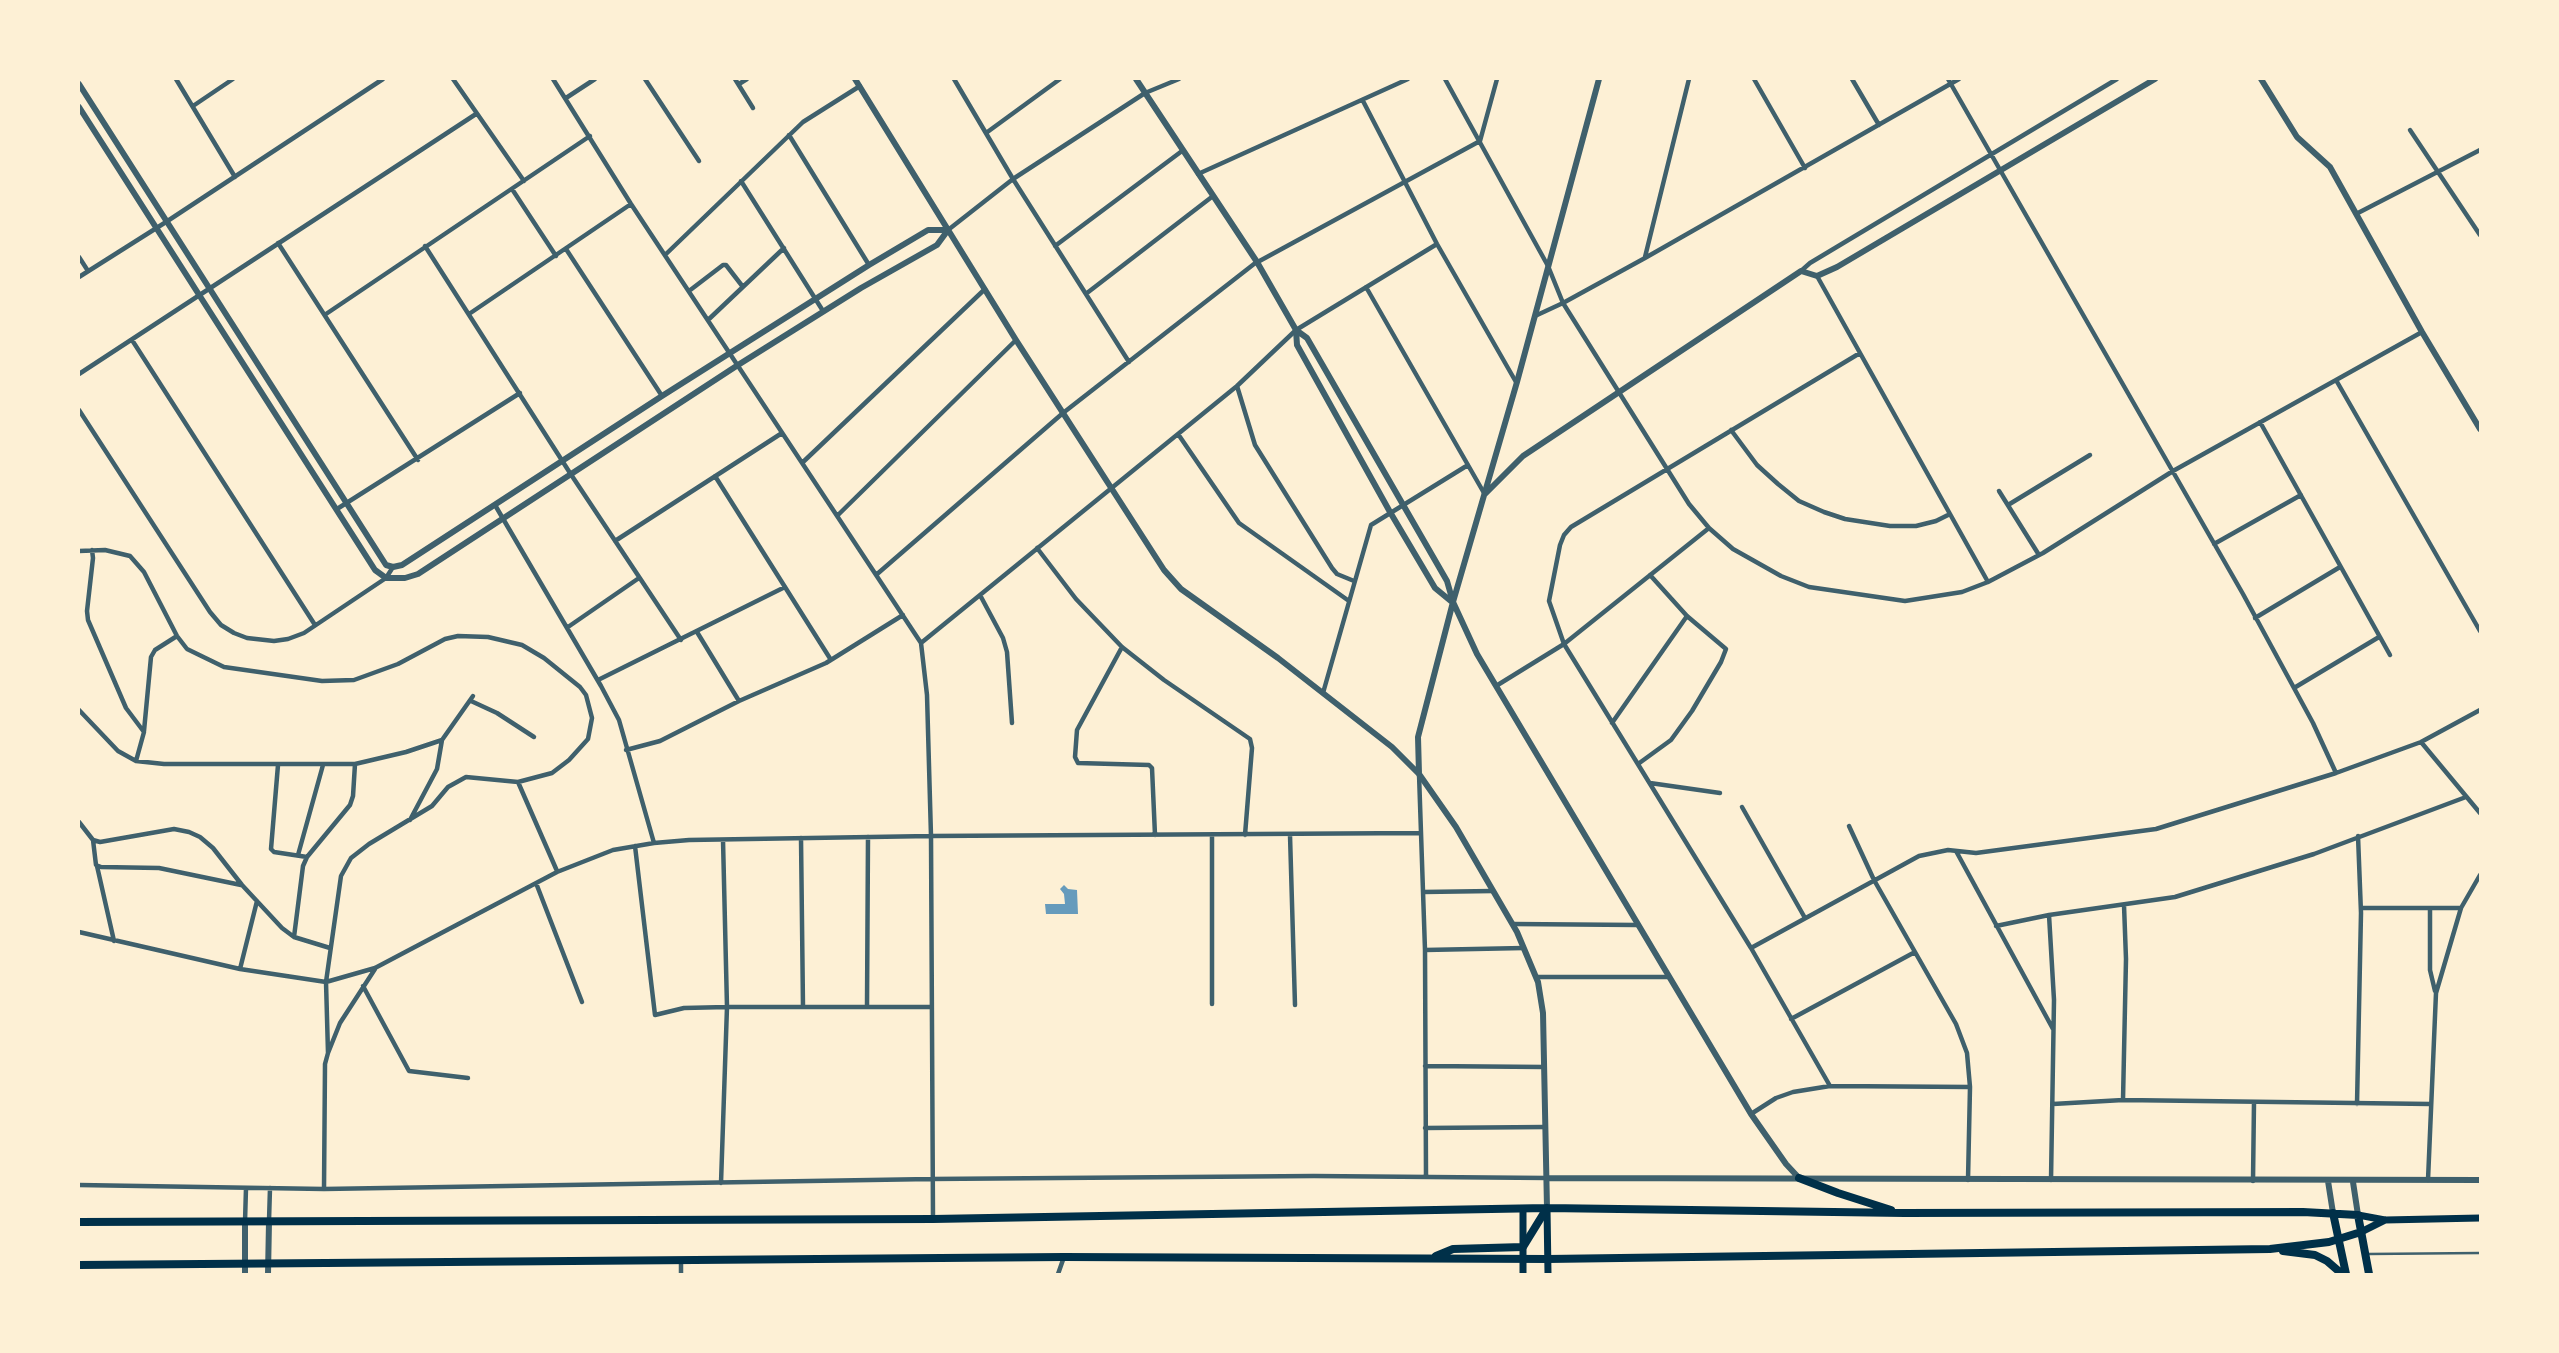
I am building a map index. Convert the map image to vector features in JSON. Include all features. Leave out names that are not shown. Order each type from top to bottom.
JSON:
[{"type":"main road","points":[[1799,1178],[1838,1194],[1905,1213]]},
{"type":"main road","points":[[1523,1247],[1547,1208]]},
{"type":"main road","points":[[1547,1208],[1548,1274]]},
{"type":"main road","points":[[79,1222],[933,1219],[1547,1208],[1905,1213],[2333,1213],[2385,1220],[2480,1218]]},
{"type":"main road","points":[[1523,1209],[1523,1274]]},
{"type":"main road","points":[[2333,1213],[2344,1274]]},
{"type":"main road","points":[[2358,1215],[2369,1274]]},
{"type":"main road","points":[[79,1265],[1064,1257],[1548,1259],[2270,1249],[2338,1240],[2385,1220]]},
{"type":"main road","points":[[1433,1257],[1453,1249],[1523,1247]]},
{"type":"main road","points":[[2270,1249],[2315,1255],[2344,1274]]},
{"type":"street","points":[[176,79],[235,177]]},
{"type":"street","points":[[192,106],[233,79]]},
{"type":"street","points":[[79,277],[383,79]]},
{"type":"street","points":[[453,79],[524,181]]},
{"type":"street","points":[[553,79],[631,204],[921,643],[927,695],[931,836],[933,1219]]},
{"type":"street","points":[[566,98],[595,79]]},
{"type":"street","points":[[645,79],[699,161]]},
{"type":"street","points":[[735,79],[753,108]]},
{"type":"street","points":[[739,84],[747,79]]},
{"type":"street","points":[[855,79],[1016,340],[1164,570],[1181,589],[1229,626],[1278,658],[1392,747],[1419,774],[1455,827],[1513,925],[1536,977],[1542,1013],[1547,1208]]},
{"type":"street","points":[[954,79],[1129,362]]},
{"type":"street","points":[[986,134],[1060,79]]},
{"type":"street","points":[[1136,79],[1257,262],[1296,330],[1307,338],[1447,582],[1452,602],[1477,654],[1751,1114],[1799,1178]]},
{"type":"street","points":[[79,107],[375,570],[386,578],[405,578],[418,574],[570,473],[824,311],[937,245],[948,230],[1013,178],[1144,93],[1180,79]]},
{"type":"street","points":[[1198,174],[1408,79]]},
{"type":"street","points":[[1445,79],[1548,266],[1563,303],[1689,504],[1709,528],[1745,556],[1781,576],[1809,587],[1905,601],[1962,592],[1988,582],[2039,555],[2174,471],[2422,332]]},
{"type":"street","points":[[876,575],[1063,412],[1257,262],[1480,141],[1497,79]]},
{"type":"street","points":[[1426,1177],[1423,892],[1418,737],[1452,602],[1517,383],[1600,79]]},
{"type":"street","points":[[1645,258],[1689,79]]},
{"type":"street","points":[[1754,79],[1805,168]]},
{"type":"street","points":[[1852,79],[1879,125]]},
{"type":"street","points":[[1535,316],[1805,168],[1949,81],[1959,79]]},
{"type":"street","points":[[1485,494],[1523,456],[1810,263],[2117,79]]},
{"type":"street","points":[[1801,271],[1817,276],[1837,267],[2155,79]]},
{"type":"street","points":[[2261,79],[2297,137],[2330,167],[2422,332],[2480,429]]},
{"type":"street","points":[[1949,81],[2174,471],[2314,723],[2336,773]]},
{"type":"street","points":[[79,84],[386,565],[393,567],[402,565],[869,265],[928,230],[948,230]]},
{"type":"street","points":[[665,255],[803,122],[860,86]]},
{"type":"street","points":[[1363,101],[1437,244],[1517,383]]},
{"type":"street","points":[[79,374],[476,114]]},
{"type":"street","points":[[2410,130],[2480,235]]},
{"type":"street","points":[[789,135],[869,265]]},
{"type":"street","points":[[326,314],[590,136]]},
{"type":"street","points":[[2356,214],[2480,150]]},
{"type":"street","points":[[1055,246],[1182,151]]},
{"type":"street","points":[[741,181],[824,311]]},
{"type":"street","points":[[512,189],[556,256]]},
{"type":"street","points":[[1087,293],[1213,196]]},
{"type":"street","points":[[469,314],[631,204]]},
{"type":"street","points":[[278,243],[418,460]]},
{"type":"street","points":[[921,643],[1237,386],[1296,330],[1437,244]]},
{"type":"street","points":[[425,246],[570,473],[681,639]]},
{"type":"street","points":[[708,321],[784,248]]},
{"type":"street","points":[[566,249],[662,396]]},
{"type":"street","points":[[79,257],[88,271]]},
{"type":"street","points":[[689,291],[723,265],[726,265],[743,287]]},
{"type":"street","points":[[1817,276],[1988,582]]},
{"type":"street","points":[[1366,287],[1485,494]]},
{"type":"street","points":[[802,463],[985,289]]},
{"type":"street","points":[[1296,330],[1297,345],[1390,512],[1435,588],[1452,602]]},
{"type":"street","points":[[131,340],[315,625]]},
{"type":"street","points":[[838,515],[1016,340]]},
{"type":"street","points":[[1830,1086],[1751,948],[1564,644],[1551,611],[1549,591],[1564,535],[1571,527],[1860,353]]},
{"type":"street","points":[[2336,380],[2480,631]]},
{"type":"street","points":[[1237,386],[1255,444],[1332,568],[1337,574],[1354,581]]},
{"type":"street","points":[[337,509],[520,393]]},
{"type":"street","points":[[79,410],[210,612],[221,625],[234,633],[261,641],[288,639],[315,625],[386,578],[393,567]]},
{"type":"street","points":[[2260,422],[2390,655]]},
{"type":"street","points":[[1731,430],[1757,465],[1777,484],[1799,501],[1824,512],[1870,524],[1890,526],[1916,526],[1950,514]]},
{"type":"street","points":[[615,541],[782,433]]},
{"type":"street","points":[[1178,434],[1239,523],[1349,601]]},
{"type":"street","points":[[2008,505],[2090,455]]},
{"type":"street","points":[[1323,693],[1371,525],[1468,465]]},
{"type":"street","points":[[715,476],[831,660]]},
{"type":"street","points":[[1999,491],[2039,555]]},
{"type":"street","points":[[2214,544],[2301,495]]},
{"type":"street","points":[[495,505],[568,627],[619,720],[654,843]]},
{"type":"street","points":[[1496,685],[1564,644],[1709,528]]},
{"type":"street","points":[[1037,548],[1076,599],[1122,647],[1164,680],[1247,735],[1252,748],[1245,835]]},
{"type":"street","points":[[92,550],[88,621],[126,708],[144,732]]},
{"type":"street","points":[[79,551],[105,550],[130,556],[144,572],[177,636],[187,649],[224,667],[322,681],[354,680],[398,664],[445,639],[458,636],[488,637],[522,645],[544,658],[586,695],[593,718],[588,740],[569,760],[541,778],[519,782],[466,777],[448,788],[432,806],[351,858],[341,876],[330,948],[326,982],[328,1053]]},
{"type":"street","points":[[2255,618],[2340,567]]},
{"type":"street","points":[[1638,764],[1671,740],[1692,711],[1726,649],[1687,616],[1650,575]]},
{"type":"street","points":[[568,627],[639,578]]},
{"type":"street","points":[[598,680],[785,587]]},
{"type":"street","points":[[980,595],[1003,638],[1007,652],[1012,723]]},
{"type":"street","points":[[626,750],[660,741],[739,701],[831,660],[903,615]]},
{"type":"street","points":[[1612,723],[1687,616]]},
{"type":"street","points":[[697,632],[739,701]]},
{"type":"street","points":[[136,761],[144,732],[151,657],[155,650],[177,636]]},
{"type":"street","points":[[2294,688],[2379,637]]},
{"type":"street","points":[[1122,647],[1077,730],[1075,757],[1078,763],[1149,765],[1152,768],[1155,835]]},
{"type":"street","points":[[410,821],[437,769],[442,740],[472,698],[534,737]]},
{"type":"street","points":[[79,710],[118,751],[136,761],[164,764],[355,764],[442,740]]},
{"type":"street","points":[[1751,948],[1919,856],[1948,850],[1976,853],[2157,830],[2421,743],[2479,713]]},
{"type":"street","points":[[2421,743],[2480,813]]},
{"type":"street","points":[[294,937],[303,866],[307,857],[350,805],[355,764]]},
{"type":"street","points":[[278,765],[271,849],[274,852],[307,857]]},
{"type":"street","points":[[298,855],[323,765]]},
{"type":"street","points":[[519,782],[557,872]]},
{"type":"street","points":[[1649,782],[1720,793]]},
{"type":"street","points":[[1996,926],[2185,894],[2314,854],[2466,797]]},
{"type":"street","points":[[1742,807],[1805,918]]},
{"type":"street","points":[[79,822],[93,840],[96,865],[114,941]]},
{"type":"street","points":[[1849,826],[1874,880],[1956,1024],[1967,1053],[1970,1087],[1968,1180]]},
{"type":"street","points":[[93,840],[100,842],[174,829],[200,837],[213,848],[242,885],[282,928],[294,937],[330,948]]},
{"type":"street","points":[[79,932],[240,969],[326,982],[375,968],[557,872],[613,850],[654,843],[931,836],[1421,833]]},
{"type":"street","points":[[1212,835],[1212,1004]]},
{"type":"street","points":[[1290,835],[1295,1005]]},
{"type":"street","points":[[2357,1104],[2361,908],[2358,836]]},
{"type":"street","points":[[867,1007],[868,837]]},
{"type":"street","points":[[800,838],[803,1007]]},
{"type":"street","points":[[721,1183],[727,1007],[723,840]]},
{"type":"street","points":[[635,846],[655,1015],[684,1008],[931,1007]]},
{"type":"street","points":[[1956,851],[2053,1030]]},
{"type":"street","points":[[96,865],[159,868],[242,885]]},
{"type":"street","points":[[2428,1180],[2436,993],[2461,908],[2480,875]]},
{"type":"street","points":[[536,883],[582,1002]]},
{"type":"street","points":[[1423,892],[1493,891]]},
{"type":"street","points":[[240,969],[257,900]]},
{"type":"street","points":[[2123,1100],[2126,959],[2124,905]]},
{"type":"street","points":[[2361,908],[2461,908]]},
{"type":"street","points":[[2430,908],[2430,970],[2436,993]]},
{"type":"street","points":[[2049,915],[2054,1000],[2051,1181]]},
{"type":"street","points":[[1513,925],[1637,925]]},
{"type":"street","points":[[1424,950],[1525,948]]},
{"type":"street","points":[[1791,1019],[1915,952]]},
{"type":"street","points":[[324,1189],[325,1065],[340,1023],[375,968]]},
{"type":"street","points":[[1536,977],[1668,978]]},
{"type":"street","points":[[363,985],[409,1071],[468,1078]]},
{"type":"street","points":[[1425,1066],[1544,1067]]},
{"type":"street","points":[[1751,1114],[1776,1098],[1793,1092],[1830,1086],[1970,1087]]},
{"type":"street","points":[[2053,1104],[2123,1100],[2430,1104]]},
{"type":"street","points":[[2253,1181],[2254,1102]]},
{"type":"street","points":[[1425,1128],[1545,1127]]},
{"type":"street","points":[[79,1185],[324,1189],[1314,1176],[2051,1181],[2480,1180]]},
{"type":"street","points":[[2328,1181],[2333,1213]]},
{"type":"street","points":[[2353,1182],[2358,1215]]},
{"type":"street","points":[[245,1274],[246,1188]]},
{"type":"street","points":[[268,1274],[270,1188]]},
{"type":"street","points":[[1058,1274],[1064,1257]]},
{"type":"street","points":[[681,1261],[681,1274]]},
{"type":"lane","points":[[2365,1254],[2480,1253]]},
{"type":"water","points":[[1064,885],[1068,889],[1077,890],[1078,914],[1046,914],[1045,904],[1065,904],[1064,894],[1060,889]]}]
